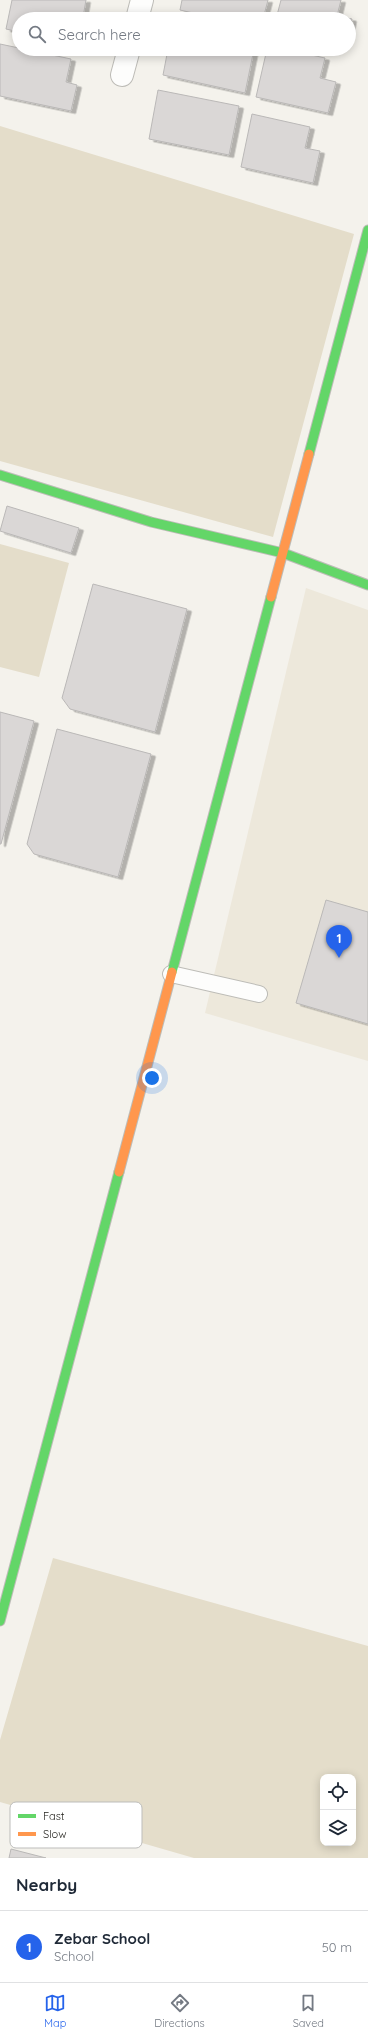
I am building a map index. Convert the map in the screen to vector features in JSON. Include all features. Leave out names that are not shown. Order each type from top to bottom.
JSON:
[{"type":"street","points":[[139,12],[142,0]]},
{"type":"street","points":[[122,75],[127,56]]},
{"type":"street","points":[[0,1621],[4,1593],[171,974],[368,230]]},
{"type":"street","points":[[0,475],[24,481],[151,522],[282,553],[368,585]]},
{"type":"lane","points":[[171,974],[259,994]]},
{"type":"shaded area","points":[[0,126],[354,234],[273,537],[0,461]]},
{"type":"shaded area","points":[[0,544],[69,563],[39,677],[0,667]]},
{"type":"shaded area","points":[[306,588],[368,610],[368,1061],[205,1013]]},
{"type":"shaded area","points":[[53,1558],[368,1646],[368,1858],[194,1858],[142,1843],[142,1802],[10,1802],[10,1805],[0,1802],[0,1740]]},
{"type":"building","points":[[12,0],[86,0],[84,12],[12,12],[12,30],[6,29]]},
{"type":"building","points":[[182,0],[268,0],[265,12],[189,12],[180,10]]},
{"type":"building","points":[[281,0],[341,0],[338,12],[278,12]]},
{"type":"building","points":[[0,44],[12,47],[12,56],[57,56],[71,59],[66,82],[77,85],[71,111],[0,96]]},
{"type":"building","points":[[167,56],[253,56],[245,93],[163,75]]},
{"type":"building","points":[[265,56],[316,56],[325,58],[320,78],[336,82],[328,113],[256,97]]},
{"type":"building","points":[[158,90],[239,106],[229,155],[149,139]]},
{"type":"building","points":[[252,114],[310,127],[305,148],[320,151],[313,183],[241,167]]},
{"type":"building","points":[[7,506],[79,528],[71,553],[0,531]]},
{"type":"building","points":[[93,584],[187,609],[155,732],[70,709],[62,698]]},
{"type":"building","points":[[0,712],[34,721],[1,844],[0,844]]},
{"type":"building","points":[[57,729],[151,754],[118,877],[34,854],[27,844]]},
{"type":"building","points":[[326,900],[368,912],[368,1024],[296,1003]]},
{"type":"building","points":[[11,1849],[46,1858],[9,1858]]},
{"type":"traffic: fast","points":[[309,454],[368,230]]},
{"type":"traffic: fast","points":[[0,475],[151,522],[283,553],[368,585]]},
{"type":"traffic: fast","points":[[172,972],[271,597]]},
{"type":"traffic: fast","points":[[0,1621],[119,1172]]},
{"type":"traffic: slow","points":[[271,597],[309,454]]},
{"type":"traffic: slow","points":[[119,1172],[172,972]]},
{"type":"place","name":"Zebar School","points":[[339,958]]}]
